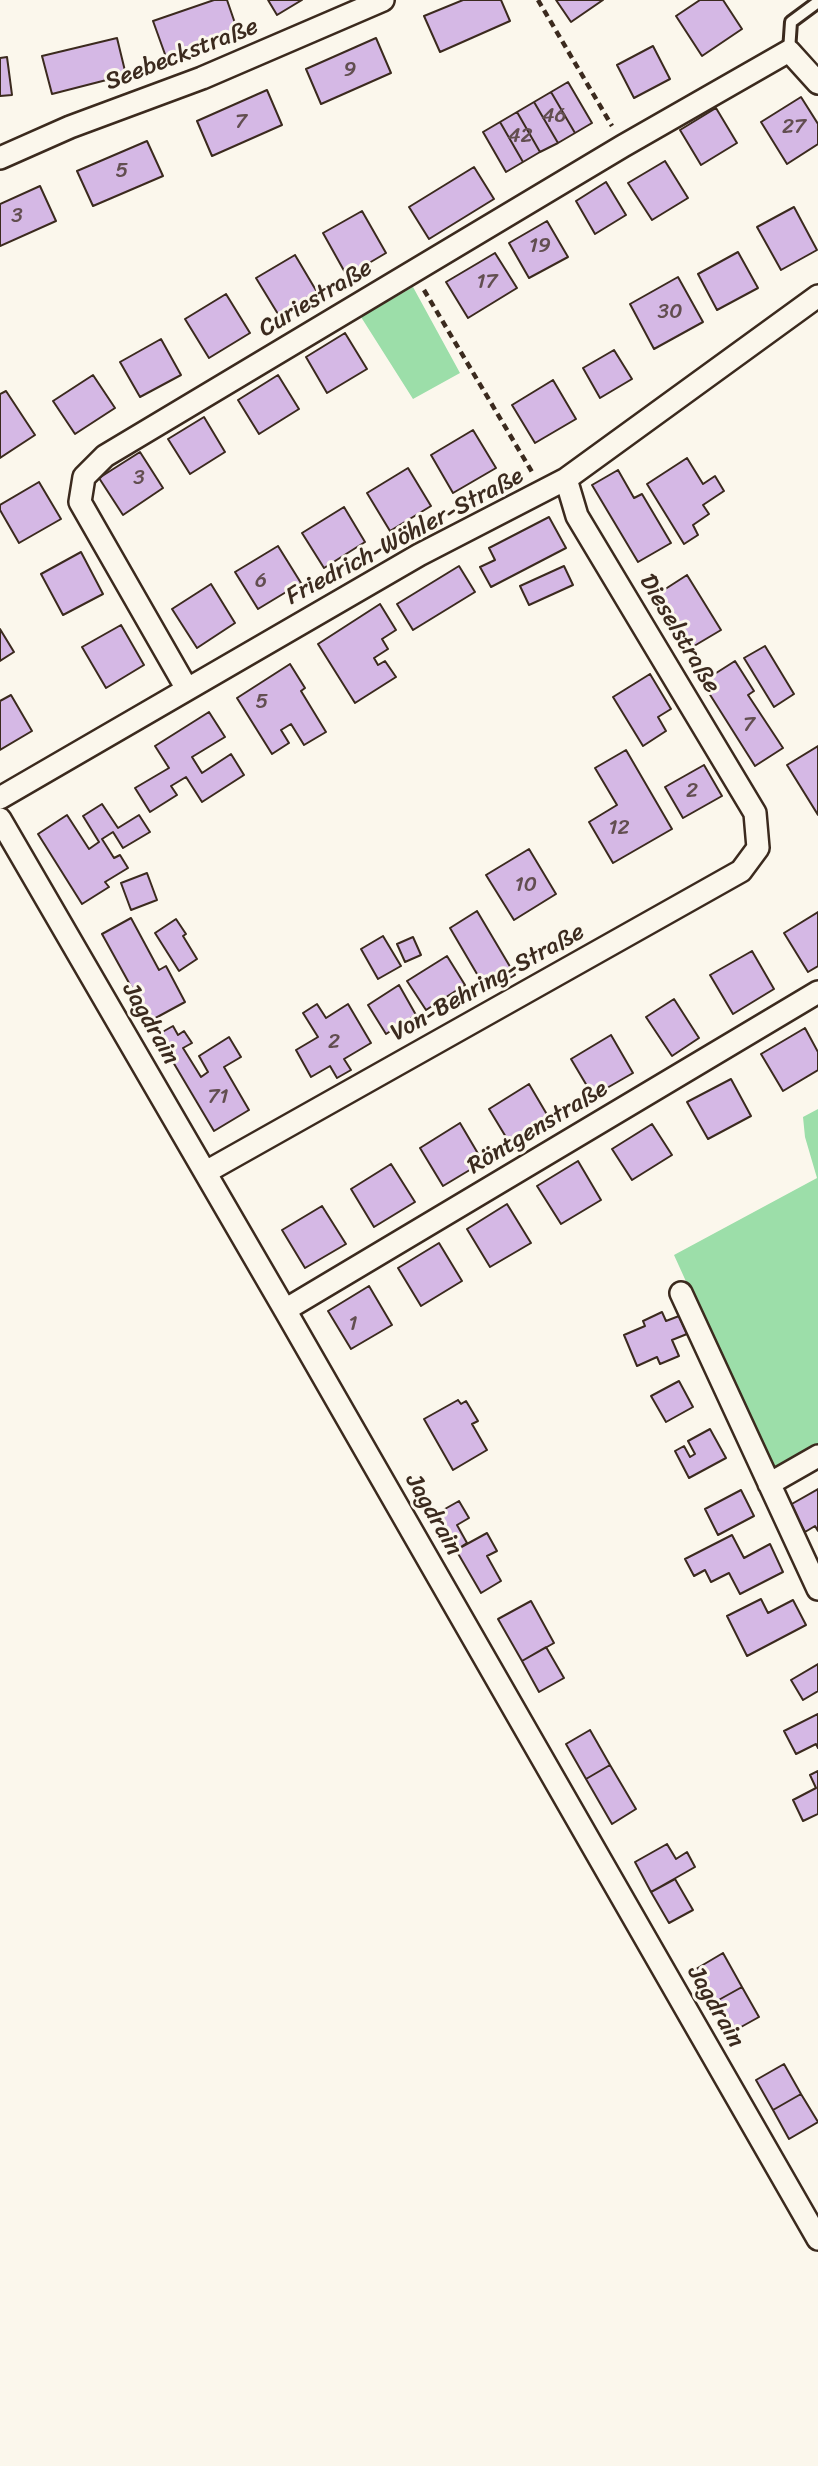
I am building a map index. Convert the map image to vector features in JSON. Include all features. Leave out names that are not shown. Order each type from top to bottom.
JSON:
[{"type":"street","name":"Seebeckstraße","points":[[0,158],[70,127],[202,78],[383,0]]},
{"type":"street","name":"Curiestraße","points":[[187,689],[80,502],[84,477],[105,456],[624,146],[789,51]]},
{"type":"street","points":[[789,51],[818,83]]},
{"type":"street","name":"Friedrich-Wöhler-Straße","points":[[0,798],[419,555],[566,479],[816,302]]},
{"type":"street","name":"Dieselstraße","points":[[566,479],[578,516],[755,813]]},
{"type":"street","name":"Von-Behring-Straße","points":[[206,1172],[741,871],[758,848],[755,813]]},
{"type":"street","name":"Jagdrain","points":[[0,819],[206,1172],[818,2239]]},
{"type":"street","name":"Röntgenstraße","points":[[285,1310],[818,992]]},
{"type":"street","points":[[681,1293],[818,1588]]},
{"type":"street","points":[[769,1484],[818,1456]]},
{"type":"lane","points":[[789,51],[791,22],[818,2]]},
{"type":"path","points":[[538,0],[624,146]]},
{"type":"path","points":[[413,271],[543,492]]},
{"type":"green space","points":[[413,287],[460,373],[413,399],[361,317]]},
{"type":"green space","points":[[818,1109],[818,1445],[772,1471],[674,1255],[817,1178],[805,1137],[803,1117]]},
{"type":"building","points":[[214,0],[227,0],[238,32],[166,57],[153,21]]},
{"type":"building","points":[[268,0],[302,0],[277,15]]},
{"type":"building","points":[[463,0],[501,0],[510,21],[440,52],[424,16]]},
{"type":"building","points":[[556,0],[603,0],[571,22]]},
{"type":"building","points":[[700,0],[723,0],[742,29],[702,56],[676,16]]},
{"type":"building","points":[[117,38],[126,75],[52,94],[42,56]]},
{"type":"building","points":[[376,38],[391,73],[321,104],[306,69]]},
{"type":"building","points":[[653,46],[670,79],[634,98],[617,65]]},
{"type":"building","points":[[7,57],[12,95],[0,96],[0,58]]},
{"type":"building","points":[[568,82],[592,123],[575,133],[551,92]]},
{"type":"building","points":[[267,90],[282,125],[212,156],[197,121]]},
{"type":"building","points":[[551,92],[575,133],[558,143],[534,102]]},
{"type":"building","points":[[801,97],[818,124],[818,144],[787,164],[761,122]]},
{"type":"building","points":[[534,102],[558,143],[540,152],[517,112]]},
{"type":"building","points":[[716,108],[737,143],[701,165],[680,130]]},
{"type":"building","points":[[517,112],[540,152],[523,162],[500,122]]},
{"type":"building","points":[[500,122],[523,162],[506,172],[483,132]]},
{"type":"building","points":[[147,141],[163,176],[93,206],[77,171]]},
{"type":"building","points":[[665,161],[688,198],[652,220],[628,183]]},
{"type":"building","points":[[474,167],[494,199],[429,239],[409,207]]},
{"type":"building","points":[[606,182],[626,215],[595,234],[576,201]]},
{"type":"building","points":[[40,186],[56,221],[0,246],[0,204]]},
{"type":"building","points":[[794,207],[817,250],[781,270],[757,227]]},
{"type":"building","points":[[362,211],[386,253],[347,276],[323,233]]},
{"type":"building","points":[[547,221],[568,257],[529,278],[509,243]]},
{"type":"building","points":[[738,252],[758,288],[717,310],[698,274]]},
{"type":"building","points":[[495,253],[517,288],[468,318],[446,282]]},
{"type":"building","points":[[295,255],[317,292],[278,314],[256,278]]},
{"type":"building","points":[[678,277],[703,322],[654,349],[630,304]]},
{"type":"building","points":[[226,294],[250,333],[209,358],[185,319]]},
{"type":"building","points":[[345,333],[367,369],[327,393],[306,357]]},
{"type":"building","points":[[161,339],[181,375],[140,397],[120,362]]},
{"type":"building","points":[[614,350],[632,379],[600,398],[583,368]]},
{"type":"building","points":[[93,375],[115,408],[75,434],[53,401]]},
{"type":"building","points":[[278,375],[299,409],[259,434],[238,400]]},
{"type":"building","points":[[553,380],[576,419],[535,443],[512,405]]},
{"type":"building","points":[[6,391],[35,435],[0,458],[0,394]]},
{"type":"building","points":[[204,417],[225,452],[190,474],[168,439]]},
{"type":"building","points":[[473,430],[496,468],[453,493],[431,455]]},
{"type":"building","points":[[140,452],[163,488],[123,515],[99,478]]},
{"type":"building","points":[[687,458],[703,484],[715,476],[724,491],[703,505],[709,514],[693,525],[698,535],[684,544],[647,484]]},
{"type":"building","points":[[408,468],[431,506],[390,531],[367,493]]},
{"type":"building","points":[[618,470],[634,498],[642,494],[671,543],[638,562],[592,485]]},
{"type":"building","points":[[39,482],[61,519],[19,543],[0,510],[0,505]]},
{"type":"building","points":[[344,507],[365,542],[324,568],[302,533]]},
{"type":"building","points":[[549,517],[566,548],[491,587],[480,567],[495,560],[489,548]]},
{"type":"building","points":[[278,546],[301,583],[258,609],[235,572]]},
{"type":"building","points":[[81,552],[103,594],[63,615],[41,574]]},
{"type":"building","points":[[459,566],[475,592],[413,630],[397,604]]},
{"type":"building","points":[[564,566],[573,585],[529,605],[520,586]]},
{"type":"building","points":[[687,575],[721,630],[689,649],[656,595]]},
{"type":"building","points":[[211,584],[235,623],[197,648],[172,609]]},
{"type":"building","points":[[380,604],[396,630],[382,639],[388,649],[374,658],[378,665],[385,661],[396,677],[355,703],[318,644]]},
{"type":"building","points":[[121,625],[144,665],[106,688],[82,647]]},
{"type":"building","points":[[0,629],[14,652],[0,661]]},
{"type":"building","points":[[765,646],[794,694],[774,707],[744,658]]},
{"type":"building","points":[[735,661],[754,691],[748,695],[783,748],[755,766],[702,682]]},
{"type":"building","points":[[290,664],[305,688],[301,691],[326,732],[304,745],[291,724],[281,730],[289,743],[272,754],[237,698]]},
{"type":"building","points":[[650,674],[671,709],[658,717],[666,731],[643,746],[613,697]]},
{"type":"building","points":[[11,695],[32,731],[0,750],[0,701]]},
{"type":"building","points":[[209,712],[225,737],[192,757],[202,773],[231,754],[244,775],[202,802],[186,777],[171,786],[177,795],[150,812],[135,788],[169,768],[155,746]]},
{"type":"building","points":[[818,746],[818,815],[787,765]]},
{"type":"building","points":[[626,750],[672,829],[613,863],[589,822],[617,805],[595,768]]},
{"type":"building","points":[[704,765],[722,796],[683,818],[665,787]]},
{"type":"building","points":[[102,804],[118,828],[139,815],[150,832],[123,848],[113,832],[102,839],[114,858],[120,855],[128,868],[105,882],[109,887],[82,904],[38,834],[67,815],[89,849],[99,842],[83,816]]},
{"type":"building","points":[[529,849],[556,894],[514,920],[486,875]]},
{"type":"building","points":[[147,873],[157,900],[131,910],[121,883]]},
{"type":"building","points":[[477,911],[515,975],[487,991],[450,928]]},
{"type":"building","points":[[818,912],[818,966],[808,972],[784,933]]},
{"type":"building","points":[[131,918],[159,970],[166,966],[185,1002],[150,1021],[102,934]]},
{"type":"building","points":[[176,919],[197,959],[179,971],[155,933]]},
{"type":"building","points":[[383,936],[401,966],[378,979],[361,949]]},
{"type":"building","points":[[413,937],[421,955],[405,962],[397,944]]},
{"type":"building","points":[[752,951],[774,989],[733,1014],[710,975]]},
{"type":"building","points":[[447,956],[465,985],[426,1010],[407,981]]},
{"type":"building","points":[[399,985],[416,1015],[386,1034],[368,1005]]},
{"type":"building","points":[[674,999],[699,1038],[672,1056],[646,1017]]},
{"type":"building","points":[[317,1004],[326,1018],[348,1004],[371,1043],[344,1059],[351,1070],[337,1078],[330,1066],[311,1077],[296,1050],[318,1037],[303,1013]]},
{"type":"building","points":[[173,1026],[178,1035],[184,1031],[192,1043],[183,1048],[201,1077],[208,1072],[199,1056],[229,1037],[241,1057],[224,1067],[249,1110],[214,1131],[157,1035]]},
{"type":"building","points":[[805,1028],[818,1052],[818,1070],[783,1091],[761,1054]]},
{"type":"building","points":[[611,1035],[633,1073],[593,1096],[571,1059]]},
{"type":"building","points":[[731,1079],[751,1116],[708,1139],[687,1102]]},
{"type":"building","points":[[529,1084],[552,1123],[512,1147],[489,1109]]},
{"type":"building","points":[[460,1123],[483,1162],[443,1186],[420,1148]]},
{"type":"building","points":[[652,1124],[672,1155],[632,1180],[612,1149]]},
{"type":"building","points":[[578,1161],[601,1200],[561,1224],[537,1186]]},
{"type":"building","points":[[391,1164],[415,1202],[374,1227],[351,1189]]},
{"type":"building","points":[[507,1204],[531,1243],[490,1267],[467,1229]]},
{"type":"building","points":[[322,1206],[346,1244],[305,1268],[282,1230]]},
{"type":"building","points":[[439,1243],[462,1281],[421,1306],[398,1268]]},
{"type":"building","points":[[369,1286],[392,1325],[351,1349],[328,1311]]},
{"type":"building","points":[[662,1312],[666,1321],[679,1316],[687,1334],[672,1340],[679,1356],[660,1364],[657,1357],[637,1366],[624,1335],[645,1326],[643,1321]]},
{"type":"building","points":[[679,1381],[693,1407],[666,1422],[651,1396]]},
{"type":"building","points":[[458,1400],[461,1404],[466,1401],[478,1421],[472,1424],[487,1450],[453,1470],[424,1419]]},
{"type":"building","points":[[710,1429],[726,1458],[689,1478],[675,1451],[684,1446],[690,1457],[695,1454],[688,1441]]},
{"type":"building","points":[[818,1489],[818,1531],[815,1526],[805,1532],[790,1505]]},
{"type":"building","points":[[741,1490],[754,1516],[718,1535],[705,1509]]},
{"type":"building","points":[[459,1501],[469,1518],[457,1525],[467,1543],[456,1550],[436,1514]]},
{"type":"building","points":[[487,1533],[497,1551],[487,1556],[501,1581],[481,1593],[456,1550]]},
{"type":"building","points":[[732,1535],[744,1558],[770,1544],[783,1572],[740,1594],[729,1573],[711,1582],[705,1570],[694,1576],[685,1559]]},
{"type":"building","points":[[761,1599],[768,1613],[793,1600],[806,1625],[747,1656],[727,1616]]},
{"type":"building","points":[[531,1601],[554,1643],[522,1661],[498,1619]]},
{"type":"building","points":[[546,1647],[564,1678],[539,1692],[522,1661]]},
{"type":"building","points":[[818,1664],[818,1691],[803,1700],[791,1680]]},
{"type":"building","points":[[818,1714],[818,1748],[816,1744],[796,1754],[784,1731]]},
{"type":"building","points":[[590,1730],[610,1765],[586,1779],[566,1744]]},
{"type":"building","points":[[610,1765],[636,1809],[612,1824],[586,1779]]},
{"type":"building","points":[[818,1771],[818,1814],[803,1821],[793,1800],[816,1788],[810,1775]]},
{"type":"building","points":[[667,1844],[676,1859],[687,1852],[695,1867],[651,1892],[635,1862]]},
{"type":"building","points":[[675,1879],[693,1910],[669,1923],[651,1892]]},
{"type":"building","points":[[723,1953],[742,1987],[715,2002],[696,1969]]},
{"type":"building","points":[[742,1987],[759,2017],[732,2032],[715,2002]]},
{"type":"building","points":[[784,2064],[801,2094],[773,2110],[756,2080]]},
{"type":"building","points":[[801,2094],[818,2122],[789,2139],[773,2110]]}]
